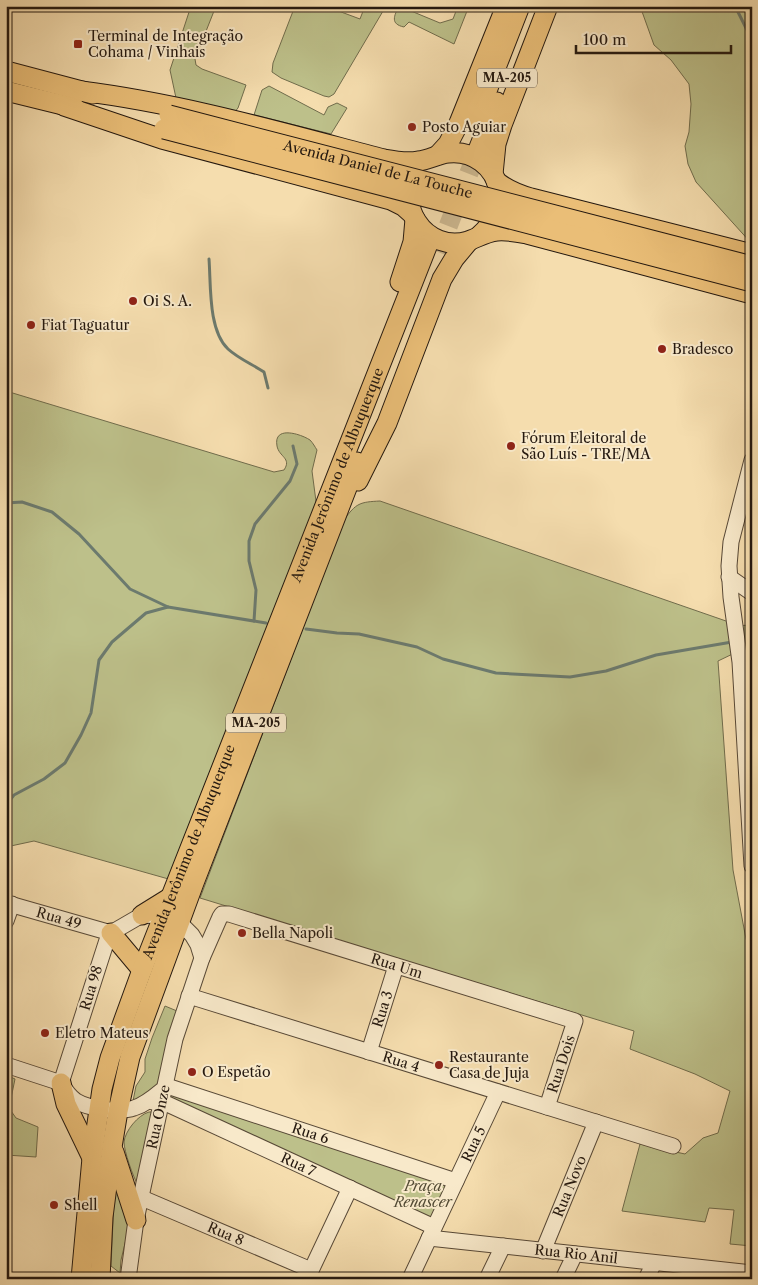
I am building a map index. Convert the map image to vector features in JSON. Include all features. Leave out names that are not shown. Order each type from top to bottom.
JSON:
[{"type":"main road","points":[[326,523],[328,480],[344,429],[406,266],[413,242],[413,216],[409,201],[410,188],[415,176],[423,165],[436,157],[448,144],[459,123],[506,6]]},
{"type":"main road","name":"MA-205","points":[[520,6],[472,147],[535,6]]},
{"type":"main road","points":[[326,523],[362,473],[387,423],[442,279],[454,259],[489,227],[495,217],[499,205],[499,193],[494,177],[496,144],[548,6]]},
{"type":"main road","name":"Avenida Daniel de La Touche","points":[[6,71],[81,91],[166,122],[752,282]]},
{"type":"main road","name":"Avenida Daniel de La Touche","points":[[6,91],[64,106],[166,122],[752,266]]},
{"type":"main road","points":[[81,91],[180,107],[384,159],[404,162],[458,153],[469,155],[482,163],[494,177],[516,194],[752,254]]},
{"type":"main road","points":[[64,106],[187,146],[391,200],[403,206],[421,228],[438,240],[459,243],[496,231],[527,234],[752,294]]},
{"type":"main road","name":"Avenida Jerônimo de Albuquerque","points":[[100,1279],[103,1217],[118,1111],[136,1040],[172,920],[433,248]]},
{"type":"main road","name":"Avenida Jerônimo de Albuquerque","points":[[82,1279],[98,1108],[110,1058],[142,970],[172,920],[171,897],[326,523]]},
{"type":"main road","points":[[142,915],[171,897]]},
{"type":"main road","points":[[111,933],[142,970]]},
{"type":"main road","points":[[61,1083],[66,1104],[92,1158]]},
{"type":"main road","points":[[112,1146],[136,1220]]},
{"type":"main road","points":[[103,1217],[107,1279]]},
{"type":"street","points":[[752,460],[731,542],[729,577],[740,662],[752,866]]},
{"type":"street","points":[[729,577],[752,593]]},
{"type":"street","points":[[6,921],[9,903]]},
{"type":"street","name":"Rua 49","points":[[9,903],[111,933]]},
{"type":"street","name":"Rua Um","points":[[220,917],[222,914],[229,914],[574,1022]]},
{"type":"street","points":[[111,933],[142,915],[172,920],[196,939],[202,958]]},
{"type":"street","name":"Rua Onze","points":[[128,1279],[136,1220],[167,1086],[175,1040],[188,996],[220,917]]},
{"type":"street","name":"Rua 98","points":[[61,1083],[104,948],[111,933]]},
{"type":"street","name":"Rua 3","points":[[369,1052],[396,966]]},
{"type":"street","name":"Rua 4","points":[[188,996],[672,1146]]},
{"type":"street","name":"Rua Dois","points":[[547,1107],[574,1022]]},
{"type":"street","points":[[6,1065],[61,1083],[67,1093],[80,1103],[118,1111],[135,1108],[147,1102],[167,1086]]},
{"type":"street","name":"Rua 6","points":[[167,1086],[456,1181]]},
{"type":"street","name":"Rua 5","points":[[410,1279],[498,1092]]},
{"type":"street","points":[[147,1102],[163,1102]]},
{"type":"street","name":"Rua 7","points":[[163,1102],[350,1188],[432,1232]]},
{"type":"street","name":"Rua Novo","points":[[543,1251],[596,1122]]},
{"type":"street","points":[[309,1275],[350,1188]]},
{"type":"street","name":"Rua 8","points":[[142,1198],[309,1275]]},
{"type":"street","name":"Rua Rio Anil","points":[[432,1232],[503,1246],[654,1263],[734,1275],[752,1273]]},
{"type":"street","points":[[487,1279],[503,1246]]},
{"type":"street","points":[[563,1279],[575,1254]]},
{"type":"street","points":[[646,1279],[654,1263]]},
{"type":"green space","points":[[191,6],[216,6],[195,59],[196,65],[202,69],[246,85],[238,108],[233,114],[176,98],[170,70]]},
{"type":"green space","points":[[295,6],[325,6],[360,19],[365,6],[386,6],[334,94],[329,97],[281,78],[272,72],[273,63]]},
{"type":"green space","points":[[399,6],[440,23],[453,19],[458,6],[469,6],[454,44],[409,22],[404,27],[397,24],[394,19]]},
{"type":"green space","points":[[640,6],[752,6],[752,244],[696,182],[688,164],[685,146],[689,132],[691,104],[689,84],[671,60],[654,45]]},
{"type":"green space","points":[[269,86],[324,115],[328,107],[337,103],[347,108],[331,134],[254,115],[262,90]]},
{"type":"green space","points":[[6,391],[274,472],[284,470],[287,463],[278,450],[277,439],[279,435],[289,433],[300,435],[310,440],[317,450],[312,471],[317,509],[172,880],[34,841],[6,847]]},
{"type":"green space","points":[[380,501],[726,621],[732,626],[752,625],[752,653],[743,649],[718,661],[733,870],[746,939],[752,953],[752,1246],[730,1244],[734,1210],[709,1208],[705,1222],[622,1211],[640,1144],[685,1154],[703,1138],[718,1133],[730,1091],[695,1074],[630,1049],[634,1031],[200,898],[344,520],[359,504]]},
{"type":"green space","points":[[165,1006],[177,1011],[161,1081],[139,1100],[133,1101],[136,1086],[145,1072],[145,1059]]},
{"type":"green space","points":[[6,1075],[15,1079],[9,1108],[16,1118],[38,1127],[36,1157],[6,1155]]},
{"type":"green space","name":"Praça Renascer","points":[[171,1094],[451,1181],[434,1222],[170,1099]]},
{"type":"green space","points":[[153,1112],[138,1185],[129,1164],[124,1142],[133,1124],[141,1116]]},
{"type":"green space","points":[[115,1177],[130,1223],[121,1260],[120,1273],[111,1266]]},
{"type":"waterway","points":[[735,6],[752,40]]},
{"type":"waterway","points":[[209,259],[212,307],[217,331],[222,341],[232,353],[264,372],[268,388]]},
{"type":"waterway","points":[[254,621],[256,590],[249,561],[249,541],[255,524],[290,481],[297,464],[293,446]]},
{"type":"waterway","points":[[6,503],[22,502],[52,512],[79,534],[130,589],[168,607],[266,623]]},
{"type":"waterway","points":[[6,805],[14,795],[44,779],[65,763],[91,713],[99,660],[112,642],[146,613],[168,607]]},
{"type":"waterway","points":[[306,629],[359,634],[417,647],[443,659],[496,673],[570,677],[606,671],[656,655],[732,642]]},
{"type":"waterway","points":[[741,643],[752,645]]},
{"type":"tunnel","points":[[438,252],[478,150]]},
{"type":"place","name":"Terminal de Integração Cohama / Vinhais","points":[[78,44]]},
{"type":"place","name":"Posto Aguiar","points":[[412,127]]},
{"type":"place","name":"Oi S. A.","points":[[133,301]]},
{"type":"place","name":"Fiat Taguatur","points":[[31,325]]},
{"type":"place","name":"Bradesco","points":[[662,349]]},
{"type":"place","name":"Fórum Eleitoral de São Luís - TRE/MA","points":[[511,446]]},
{"type":"place","name":"Bella Napoli","points":[[242,933]]},
{"type":"place","name":"Eletro Mateus","points":[[45,1033]]},
{"type":"place","name":"Restaurante Casa de Juja","points":[[439,1065]]},
{"type":"place","name":"O Espetão","points":[[192,1072]]},
{"type":"place","name":"Shell","points":[[54,1205]]}]
